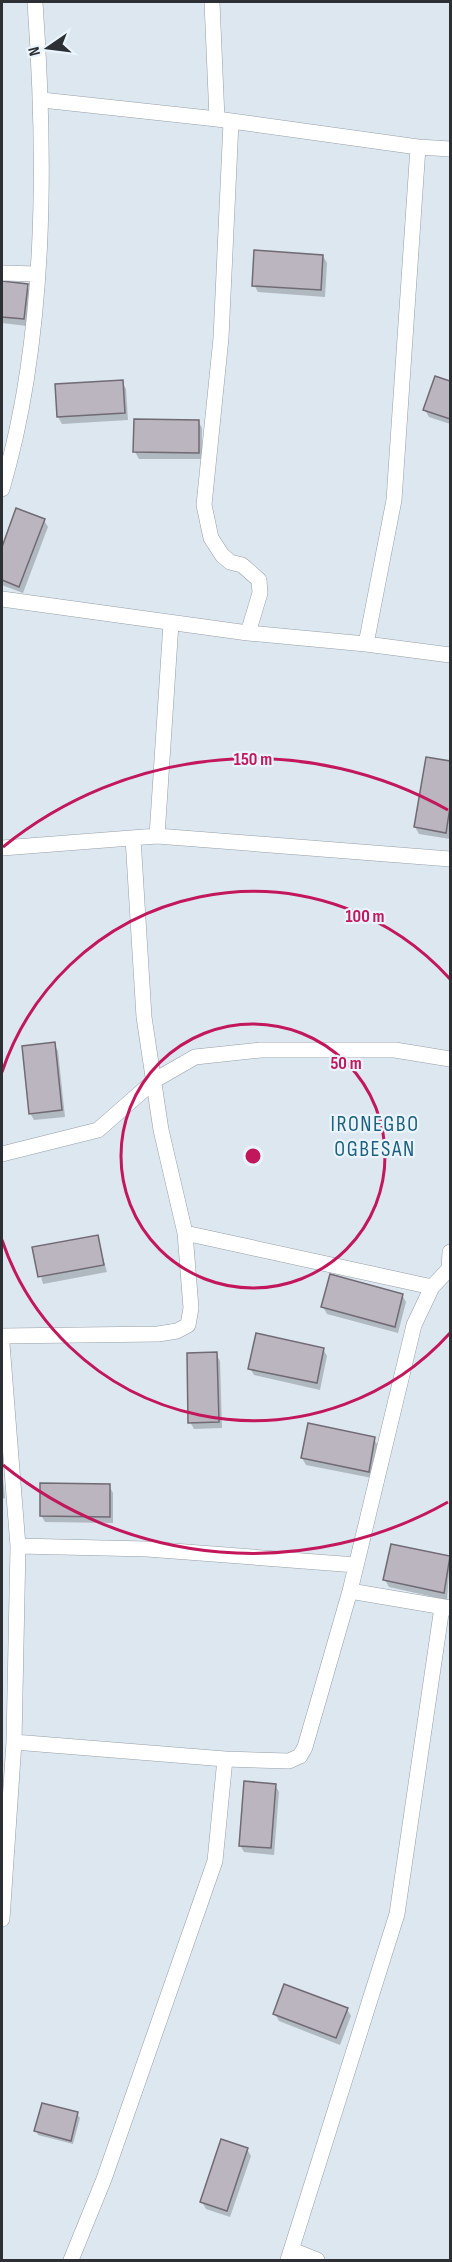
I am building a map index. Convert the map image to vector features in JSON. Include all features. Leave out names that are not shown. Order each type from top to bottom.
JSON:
[{"type":"street","points":[[2,489],[28,371],[40,241],[42,100],[35,2]]},
{"type":"street","points":[[212,2],[224,120],[221,338],[204,505],[211,538],[222,555],[230,562],[250,571],[258,580],[260,593],[248,633]]},
{"type":"street","points":[[42,100],[224,120],[418,147],[450,149]]},
{"type":"street","points":[[366,644],[394,500],[418,147]]},
{"type":"street","points":[[2,273],[36,274]]},
{"type":"street","points":[[2,599],[248,633],[366,644],[450,655]]},
{"type":"street","points":[[157,836],[171,623]]},
{"type":"street","points":[[2,848],[157,836],[450,859]]},
{"type":"street","points":[[2,1336],[177,1331],[188,1326],[191,1308],[185,1233],[161,1130],[144,1017],[133,838]]},
{"type":"street","points":[[2,1154],[98,1130],[155,1080],[195,1057],[261,1050],[395,1050],[450,1063]]},
{"type":"street","points":[[185,1233],[432,1287]]},
{"type":"street","points":[[14,1742],[225,1759],[289,1761],[300,1756],[305,1747],[350,1591],[414,1325],[432,1287],[450,1269],[450,1252]]},
{"type":"street","points":[[2,1344],[18,1546],[14,1742],[2,1919]]},
{"type":"street","points":[[18,1546],[147,1549],[356,1565]]},
{"type":"street","points":[[317,2260],[290,2255],[397,1914],[446,1608],[350,1591]]},
{"type":"street","points":[[71,2260],[104,2179],[215,1861],[225,1759]]},
{"type":"building","points":[[254,250],[323,255],[321,290],[252,286]]},
{"type":"building","points":[[2,281],[28,284],[24,319],[2,317]]},
{"type":"building","points":[[435,376],[450,381],[450,419],[423,410]]},
{"type":"building","points":[[123,380],[125,413],[57,417],[55,384]]},
{"type":"building","points":[[134,419],[199,420],[199,453],[133,452]]},
{"type":"building","points":[[16,508],[45,519],[19,587],[2,580],[2,547]]},
{"type":"building","points":[[426,757],[450,761],[450,807],[446,833],[414,827]]},
{"type":"building","points":[[55,1042],[62,1110],[29,1114],[22,1046]]},
{"type":"building","points":[[98,1235],[104,1265],[38,1277],[32,1247]]},
{"type":"building","points":[[330,1274],[403,1294],[395,1327],[321,1307]]},
{"type":"building","points":[[256,1333],[324,1348],[317,1383],[248,1369]]},
{"type":"building","points":[[217,1352],[219,1422],[188,1423],[187,1353]]},
{"type":"building","points":[[308,1423],[375,1437],[369,1472],[301,1458]]},
{"type":"building","points":[[40,1483],[110,1484],[110,1517],[40,1516]]},
{"type":"building","points":[[391,1544],[450,1556],[444,1593],[383,1580]]},
{"type":"building","points":[[244,1781],[276,1784],[271,1848],[239,1846]]},
{"type":"building","points":[[284,1984],[348,2008],[336,2038],[273,2014]]},
{"type":"building","points":[[42,2103],[78,2112],[71,2141],[34,2131]]},
{"type":"building","points":[[221,2139],[248,2148],[227,2211],[200,2202]]},
{"type":"district","name":"IRONEGBO OGBESAN","points":[[375,1136]]}]
